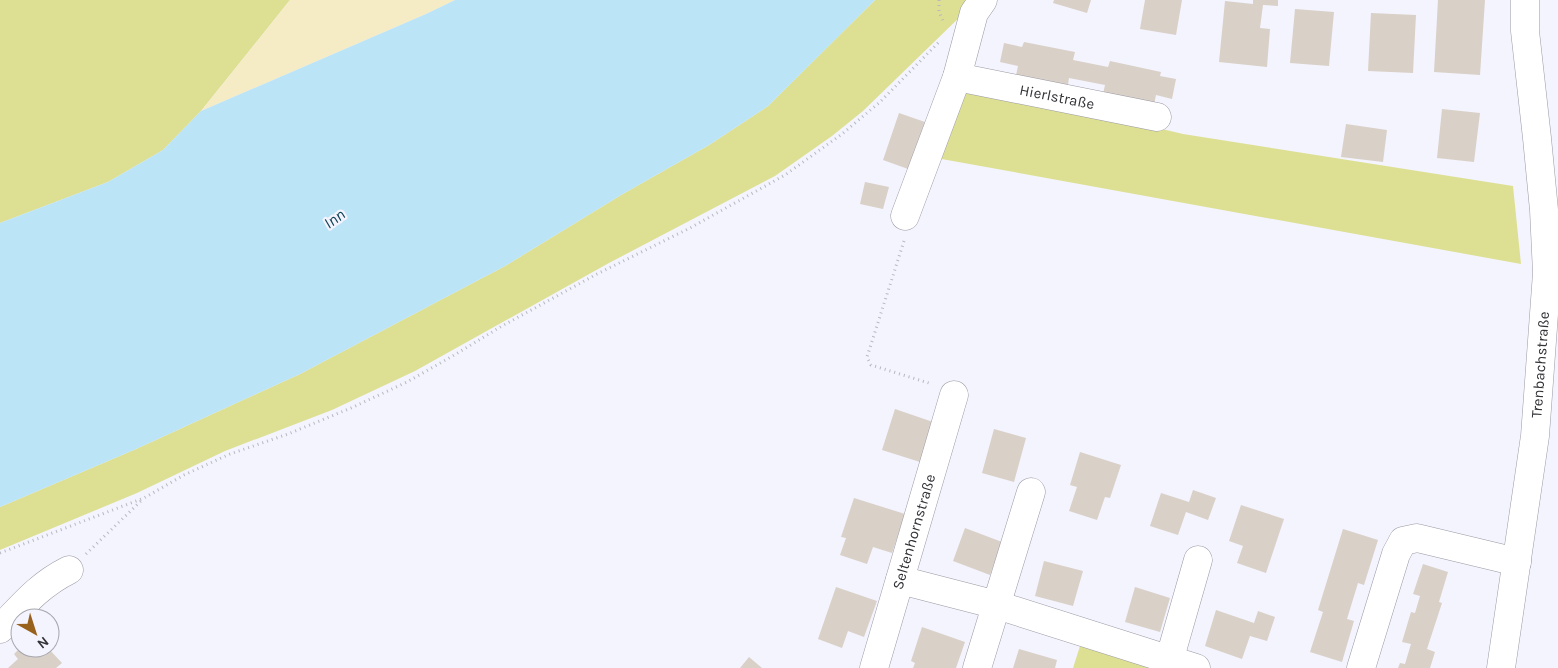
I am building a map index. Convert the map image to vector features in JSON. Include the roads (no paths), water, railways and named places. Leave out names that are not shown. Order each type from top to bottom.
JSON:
[{"type":"street","points":[[905,216],[957,77],[974,13],[983,0]]},
{"type":"street","name":"Trenbachstraße","points":[[1501,668],[1535,436],[1546,273],[1552,237],[1537,138],[1525,31],[1525,0]]},
{"type":"street","name":"Hierlstraße","points":[[957,77],[1157,117]]},
{"type":"street","name":"Seltenhornstraße","points":[[874,668],[954,395]]},
{"type":"street","points":[[977,668],[1031,492]]},
{"type":"street","points":[[1361,668],[1396,554],[1403,541],[1417,538],[1516,562]]},
{"type":"street","points":[[1168,664],[1198,560]]},
{"type":"street","points":[[0,629],[36,591],[51,579],[70,570]]},
{"type":"street","points":[[900,580],[997,605],[1168,664],[1196,668]]},
{"type":"water","name":"Inn","points":[[455,0],[875,0],[768,106],[709,145],[621,195],[505,266],[300,374],[136,449],[0,507],[0,223],[108,182],[163,150],[201,111]]}]
